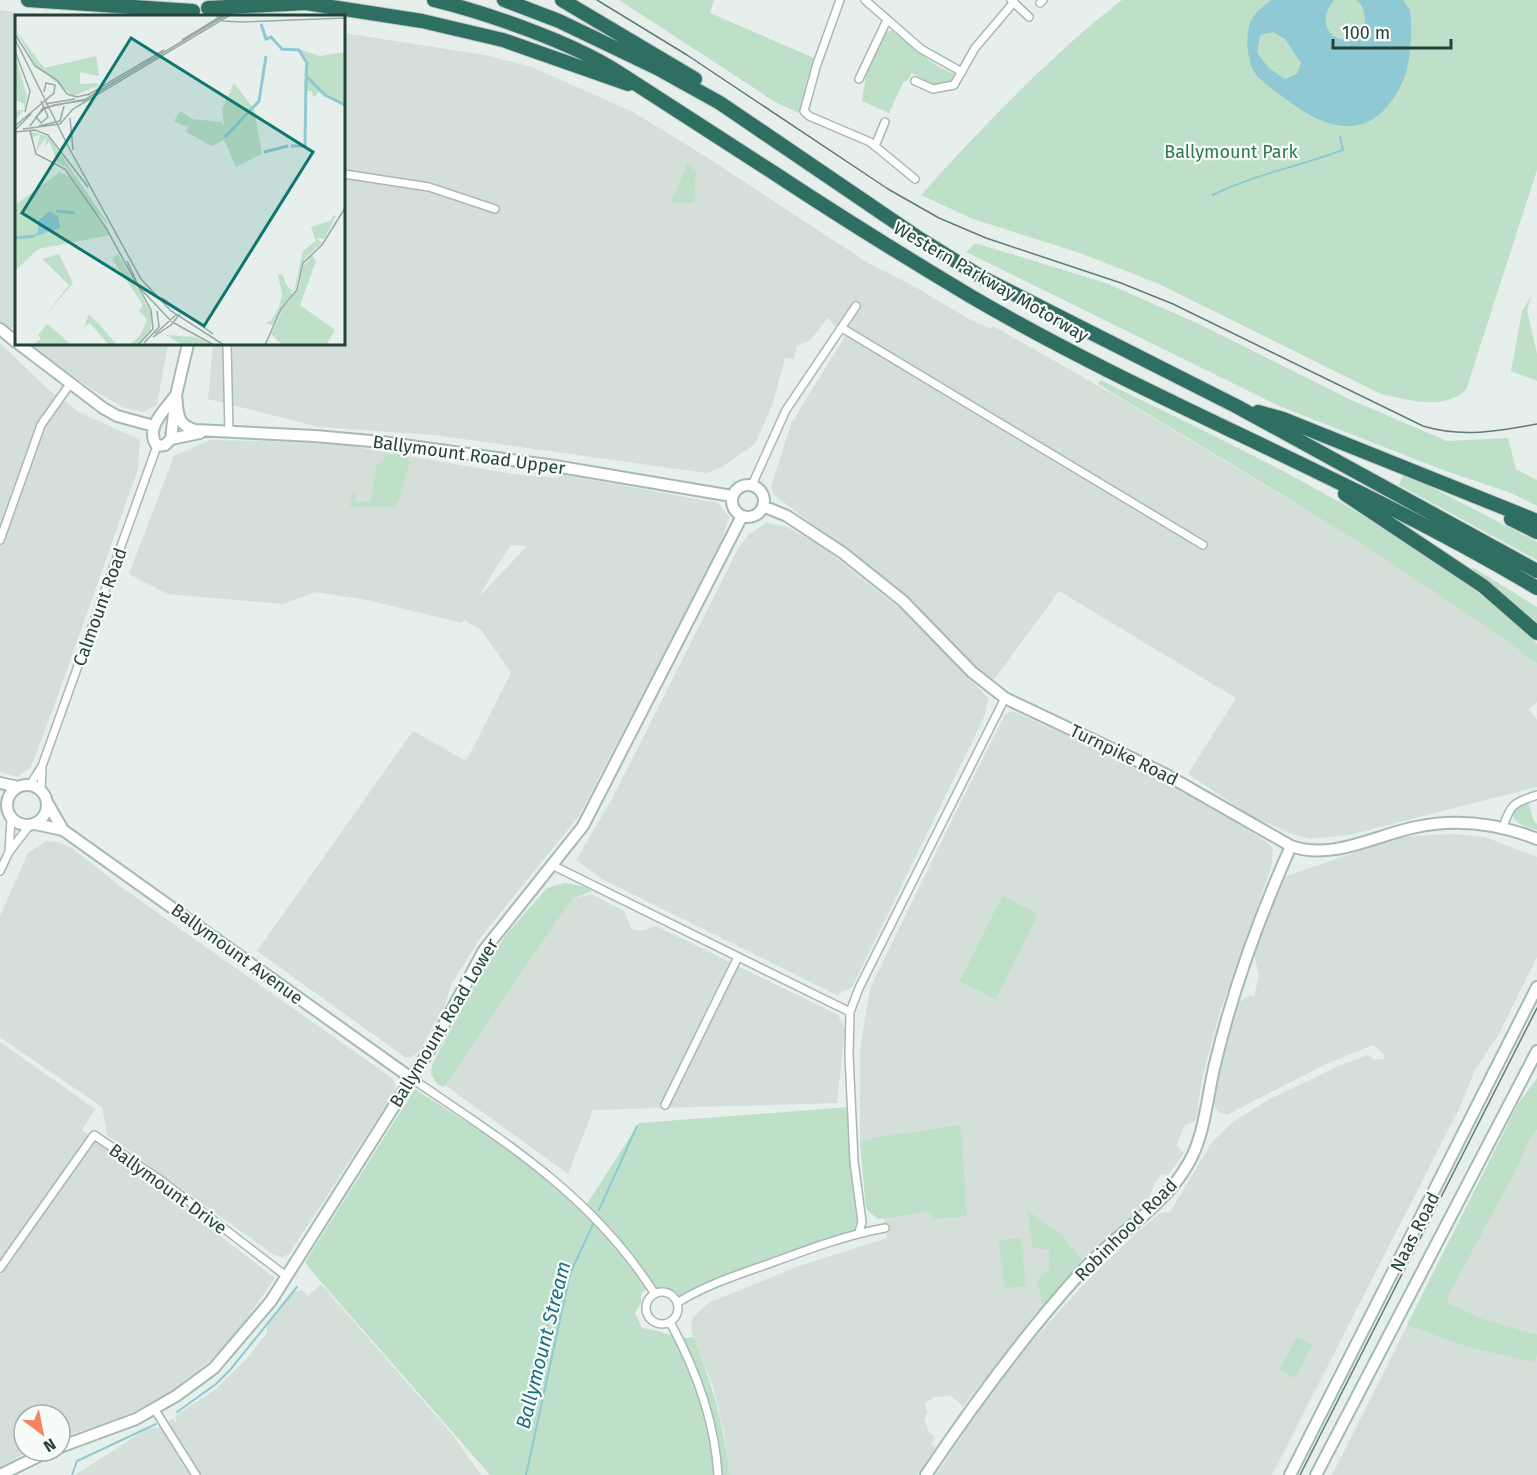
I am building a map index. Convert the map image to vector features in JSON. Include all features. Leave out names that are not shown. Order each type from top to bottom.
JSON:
[{"type":"highway","points":[[28,0],[193,9]]},
{"type":"highway","name":"Western Parkway Motorway","points":[[434,0],[515,26],[563,45],[615,70],[633,84],[974,298],[1071,350],[1276,451],[1537,588]]},
{"type":"highway","name":"Western Parkway Motorway","points":[[504,0],[559,21],[657,68],[720,103],[920,239],[983,278],[1236,405],[1537,571]]},
{"type":"highway","points":[[562,0],[704,84],[720,103]]},
{"type":"highway","points":[[62,3],[136,15]]},
{"type":"highway","points":[[209,8],[306,3],[451,26],[503,40],[575,64],[607,78],[633,84]]},
{"type":"highway","points":[[345,18],[394,16]]},
{"type":"highway","points":[[1236,405],[1283,419],[1537,521]]},
{"type":"highway","points":[[1276,451],[1465,574],[1537,633]]},
{"type":"highway","points":[[1454,489],[1537,532]]},
{"type":"street","points":[[840,0],[817,64],[804,111],[809,116],[875,146],[915,179]]},
{"type":"street","points":[[865,0],[921,49],[962,72]]},
{"type":"street","points":[[915,81],[933,89],[954,85],[985,35],[1012,1],[1029,16]]},
{"type":"street","points":[[193,9],[209,8]]},
{"type":"street","points":[[859,79],[887,20]]},
{"type":"street","points":[[875,146],[885,122]]},
{"type":"street","points":[[345,174],[429,187],[495,208]]},
{"type":"street","points":[[752,485],[786,410],[856,306]]},
{"type":"street","points":[[842,328],[1203,545]]},
{"type":"street","points":[[0,329],[15,341]]},
{"type":"street","points":[[21,345],[70,384],[117,416],[154,426]]},
{"type":"street","points":[[171,439],[176,395],[188,345]]},
{"type":"street","points":[[227,345],[229,432]]},
{"type":"street","points":[[0,540],[41,425],[70,384]]},
{"type":"street","points":[[157,446],[151,438],[154,426],[176,395]]},
{"type":"street","name":"Ballymount Road Upper","points":[[176,395],[182,426],[204,432]]},
{"type":"street","name":"Ballymount Road Upper","points":[[157,446],[165,445],[171,439],[204,432],[382,442],[556,466],[732,496]]},
{"type":"street","name":"Calmount Road","points":[[41,790],[42,766],[157,446]]},
{"type":"street","points":[[752,485],[761,490],[763,506],[753,516],[742,516],[733,507],[732,496],[740,486],[752,485]]},
{"type":"street","name":"Turnpike Road","points":[[763,506],[787,516],[843,553],[903,601],[972,672],[1005,698],[1165,774],[1291,846],[1305,852],[1322,851],[1418,826],[1467,822],[1503,827],[1537,839]]},
{"type":"street","name":"Ballymount Road Lower","points":[[72,1442],[155,1410],[214,1368],[256,1320],[381,1129],[434,1043],[484,950],[511,913],[554,866],[583,826],[742,516]]},
{"type":"street","points":[[859,1232],[862,1222],[854,1161],[850,1093],[850,1012],[859,988],[1005,698]]},
{"type":"street","name":"Calmount Road","points":[[24,786],[42,766]]},
{"type":"street","points":[[0,783],[41,790],[47,802],[45,815],[32,825],[9,852],[0,871]]},
{"type":"street","points":[[7,807],[9,795],[24,786]]},
{"type":"street","points":[[0,794],[11,819],[9,852]]},
{"type":"street","points":[[1503,827],[1510,807],[1537,795]]},
{"type":"street","name":"Ballymount Avenue","points":[[47,802],[63,830],[411,1078]]},
{"type":"street","points":[[11,819],[16,823],[32,825]]},
{"type":"street","name":"Ballymount Avenue","points":[[32,825],[63,830]]},
{"type":"street","name":"Robinhood Road","points":[[926,1475],[983,1390],[1043,1317],[1083,1270],[1172,1188],[1188,1164],[1198,1138],[1215,1060],[1237,982],[1269,896],[1291,846]]},
{"type":"street","points":[[554,866],[850,1012]]},
{"type":"street","points":[[665,1106],[738,957]]},
{"type":"street","name":"Naas Road","points":[[1290,1475],[1537,987]]},
{"type":"street","name":"Naas Road","points":[[1316,1475],[1537,1051]]},
{"type":"street","points":[[411,1078],[527,1158],[574,1197],[621,1245],[656,1294]]},
{"type":"street","name":"Ballymount Drive","points":[[0,1268],[94,1135],[162,1181],[286,1276]]},
{"type":"street","points":[[677,1303],[742,1274],[859,1232],[885,1228]]},
{"type":"street","points":[[666,1293],[677,1303],[677,1313],[670,1322],[656,1323],[648,1314],[647,1303],[656,1294],[666,1293]]},
{"type":"street","points":[[670,1322],[688,1356],[703,1398],[718,1475]]},
{"type":"street","points":[[155,1410],[196,1475]]},
{"type":"street","points":[[0,1475],[24,1463]]},
{"type":"shaded area","points":[[0,10],[32,15],[15,15],[15,327],[10,329],[0,322]]},
{"type":"shaded area","points":[[345,33],[485,55],[532,67],[633,112],[708,158],[868,263],[917,288],[969,319],[991,329],[993,326],[1125,401],[1383,556],[1537,661],[1537,702],[1529,709],[1537,720],[1537,787],[1349,835],[1309,839],[1292,834],[1251,816],[1188,774],[1236,698],[1059,591],[993,681],[961,654],[911,599],[773,494],[771,486],[791,424],[845,336],[828,318],[810,340],[797,346],[794,359],[785,358],[773,403],[755,444],[720,468],[706,473],[434,435],[319,427],[208,399],[213,345],[345,345]]},
{"type":"shaded area","points":[[0,343],[48,389],[79,412],[140,440],[138,469],[53,709],[31,767],[18,777],[0,772]]},
{"type":"shaded area","points":[[30,345],[168,345],[157,405],[143,412],[125,408],[96,392]]},
{"type":"shaded area","points":[[210,440],[333,443],[513,474],[557,478],[559,474],[718,503],[729,517],[719,548],[579,816],[480,938],[451,985],[444,1008],[419,1052],[410,1058],[405,1057],[257,951],[413,731],[466,761],[511,673],[482,631],[464,620],[462,623],[367,600],[316,592],[283,604],[168,594],[129,574],[174,456]],"holes":[[[511,545],[527,546],[478,598]]]},
{"type":"shaded area","points":[[766,523],[787,527],[821,546],[908,615],[988,698],[985,715],[852,987],[837,995],[602,879],[576,860],[613,797],[739,547],[748,535]]},
{"type":"shaded area","points":[[1012,711],[1171,782],[1264,840],[1273,849],[1272,865],[1220,1012],[1202,1079],[1197,1115],[1195,1121],[1185,1125],[1177,1146],[1184,1153],[1167,1176],[1162,1174],[1154,1184],[1146,1206],[1082,1260],[963,1406],[951,1396],[935,1397],[925,1403],[928,1413],[924,1419],[929,1432],[935,1436],[931,1445],[936,1447],[917,1475],[730,1475],[724,1432],[713,1387],[693,1337],[691,1324],[694,1316],[710,1302],[799,1266],[887,1238],[884,1218],[878,1219],[867,1210],[860,1142],[860,1049],[871,986],[1005,715]]},
{"type":"shaded area","points":[[1454,834],[1485,837],[1537,857],[1537,957],[1499,1034],[1475,1070],[1459,1109],[1272,1475],[936,1475],[994,1387],[1035,1338],[1087,1281],[1132,1237],[1160,1213],[1170,1212],[1212,1142],[1233,1122],[1268,1100],[1341,1065],[1368,1055],[1373,1059],[1384,1059],[1384,1054],[1373,1045],[1324,1065],[1227,1115],[1219,1112],[1214,1105],[1213,1096],[1238,1003],[1248,996],[1254,996],[1259,976],[1254,954],[1284,877],[1393,839]]},
{"type":"shaded area","points":[[46,841],[57,842],[72,848],[121,887],[392,1078],[396,1087],[394,1093],[289,1254],[282,1257],[274,1255],[107,1135],[102,1107],[0,1037],[0,916],[28,853]]},
{"type":"shaded area","points":[[591,894],[624,911],[631,928],[640,931],[656,926],[838,1015],[845,1029],[837,1103],[593,1110],[568,1174],[445,1085],[572,899]]},
{"type":"shaded area","points":[[0,1042],[95,1109],[82,1130],[275,1278],[225,1349],[164,1396],[120,1418],[72,1434],[72,1403],[12,1403],[12,1461],[0,1468]]},
{"type":"shaded area","points":[[1537,1089],[1537,1475],[1332,1475],[1481,1179]]},
{"type":"shaded area","points":[[321,1284],[452,1434],[481,1475],[75,1475],[145,1430],[158,1428],[173,1419],[176,1423],[176,1415],[215,1390],[247,1358],[267,1333],[267,1325],[293,1292],[301,1290],[308,1296]]},
{"type":"green space","points":[[619,0],[714,0],[710,13],[814,58],[799,113],[777,103]]},
{"type":"green space","name":"Ballymount Park","points":[[1122,0],[1537,0],[1537,170],[1466,390],[1447,400],[1436,402],[1414,401],[1381,394],[1159,284],[1080,253],[973,219],[921,195],[1017,93],[1069,44]]},
{"type":"green space","points":[[886,31],[892,31],[937,66],[956,75],[952,83],[934,86],[912,73],[907,81],[904,81],[889,113],[862,101],[867,68]]},
{"type":"green space","points":[[687,164],[696,171],[694,203],[671,203]]},
{"type":"green space","points":[[975,243],[1106,283],[1199,324],[1349,399],[1447,441],[1508,438],[1516,469],[1537,480],[1537,506],[1511,493],[1443,470],[1279,406],[966,252]]},
{"type":"green space","points":[[1532,295],[1527,310],[1537,354],[1537,381],[1511,371],[1522,311]]},
{"type":"green space","points":[[1101,380],[1330,496],[1439,564],[1490,602],[1537,644],[1537,663],[1376,553],[1098,384]]},
{"type":"green space","points":[[385,454],[405,455],[410,462],[400,498],[394,507],[350,507],[351,493],[356,494],[355,502],[370,502],[376,466],[383,461]]},
{"type":"green space","points":[[1404,473],[1537,542],[1537,560],[1399,485]]},
{"type":"green space","points":[[1474,568],[1537,607],[1537,625],[1470,570]]},
{"type":"green space","points":[[1528,801],[1537,830],[1520,824],[1513,815],[1513,810]]},
{"type":"green space","points":[[565,883],[582,886],[592,891],[572,899],[444,1087],[437,1084],[431,1074],[432,1065],[481,972],[505,936],[547,888]]},
{"type":"green space","points":[[1002,896],[1038,914],[996,999],[960,981]]},
{"type":"green space","points":[[1537,1078],[1537,1129],[1528,1141],[1517,1168],[1447,1298],[1448,1303],[1480,1318],[1537,1335],[1537,1356],[1533,1362],[1468,1347],[1407,1325],[1518,1104]]},
{"type":"green space","points":[[415,1089],[522,1158],[585,1207],[639,1123],[850,1107],[859,1232],[742,1274],[677,1303],[671,1295],[658,1293],[649,1285],[641,1294],[641,1303],[635,1313],[642,1328],[675,1336],[693,1337],[716,1404],[730,1475],[490,1475],[314,1274],[305,1262]]},
{"type":"green space","points":[[961,1125],[967,1216],[935,1219],[928,1212],[878,1219],[866,1209],[860,1142]]},
{"type":"green space","points":[[1027,1210],[1058,1232],[1082,1260],[1043,1308],[1037,1280],[1049,1269],[1049,1250],[1033,1248]]},
{"type":"green space","points":[[1021,1238],[1026,1286],[1004,1288],[999,1240]]},
{"type":"green space","points":[[1297,1337],[1312,1345],[1295,1378],[1279,1370]]},
{"type":"water","points":[[1271,0],[1334,0],[1328,9],[1327,26],[1336,38],[1344,39],[1363,33],[1364,15],[1357,0],[1403,0],[1411,18],[1408,62],[1405,76],[1394,97],[1382,112],[1369,121],[1354,126],[1338,125],[1304,112],[1257,76],[1249,58],[1248,29],[1254,16]],"holes":[[[1273,32],[1285,39],[1301,63],[1297,74],[1285,79],[1269,68],[1257,53],[1260,35]]]},
{"type":"waterway","name":"Ballymount Stream","points":[[1213,195],[1244,182],[1343,150],[1340,137]]},
{"type":"waterway","name":"Ballymount Stream","points":[[599,1210],[637,1126]]},
{"type":"waterway","name":"Ballymount Stream","points":[[526,1475],[570,1274],[593,1224]]},
{"type":"waterway","points":[[177,1412],[216,1384],[230,1370],[297,1287]]},
{"type":"waterway","points":[[72,1475],[77,1461],[156,1424]]},
{"type":"tram line","points":[[597,0],[687,55],[888,189],[939,218],[986,238],[1121,283],[1173,304],[1423,426],[1437,430],[1466,432],[1494,431],[1537,424]]},
{"type":"tram line","points":[[1300,1475],[1537,1008]]}]
